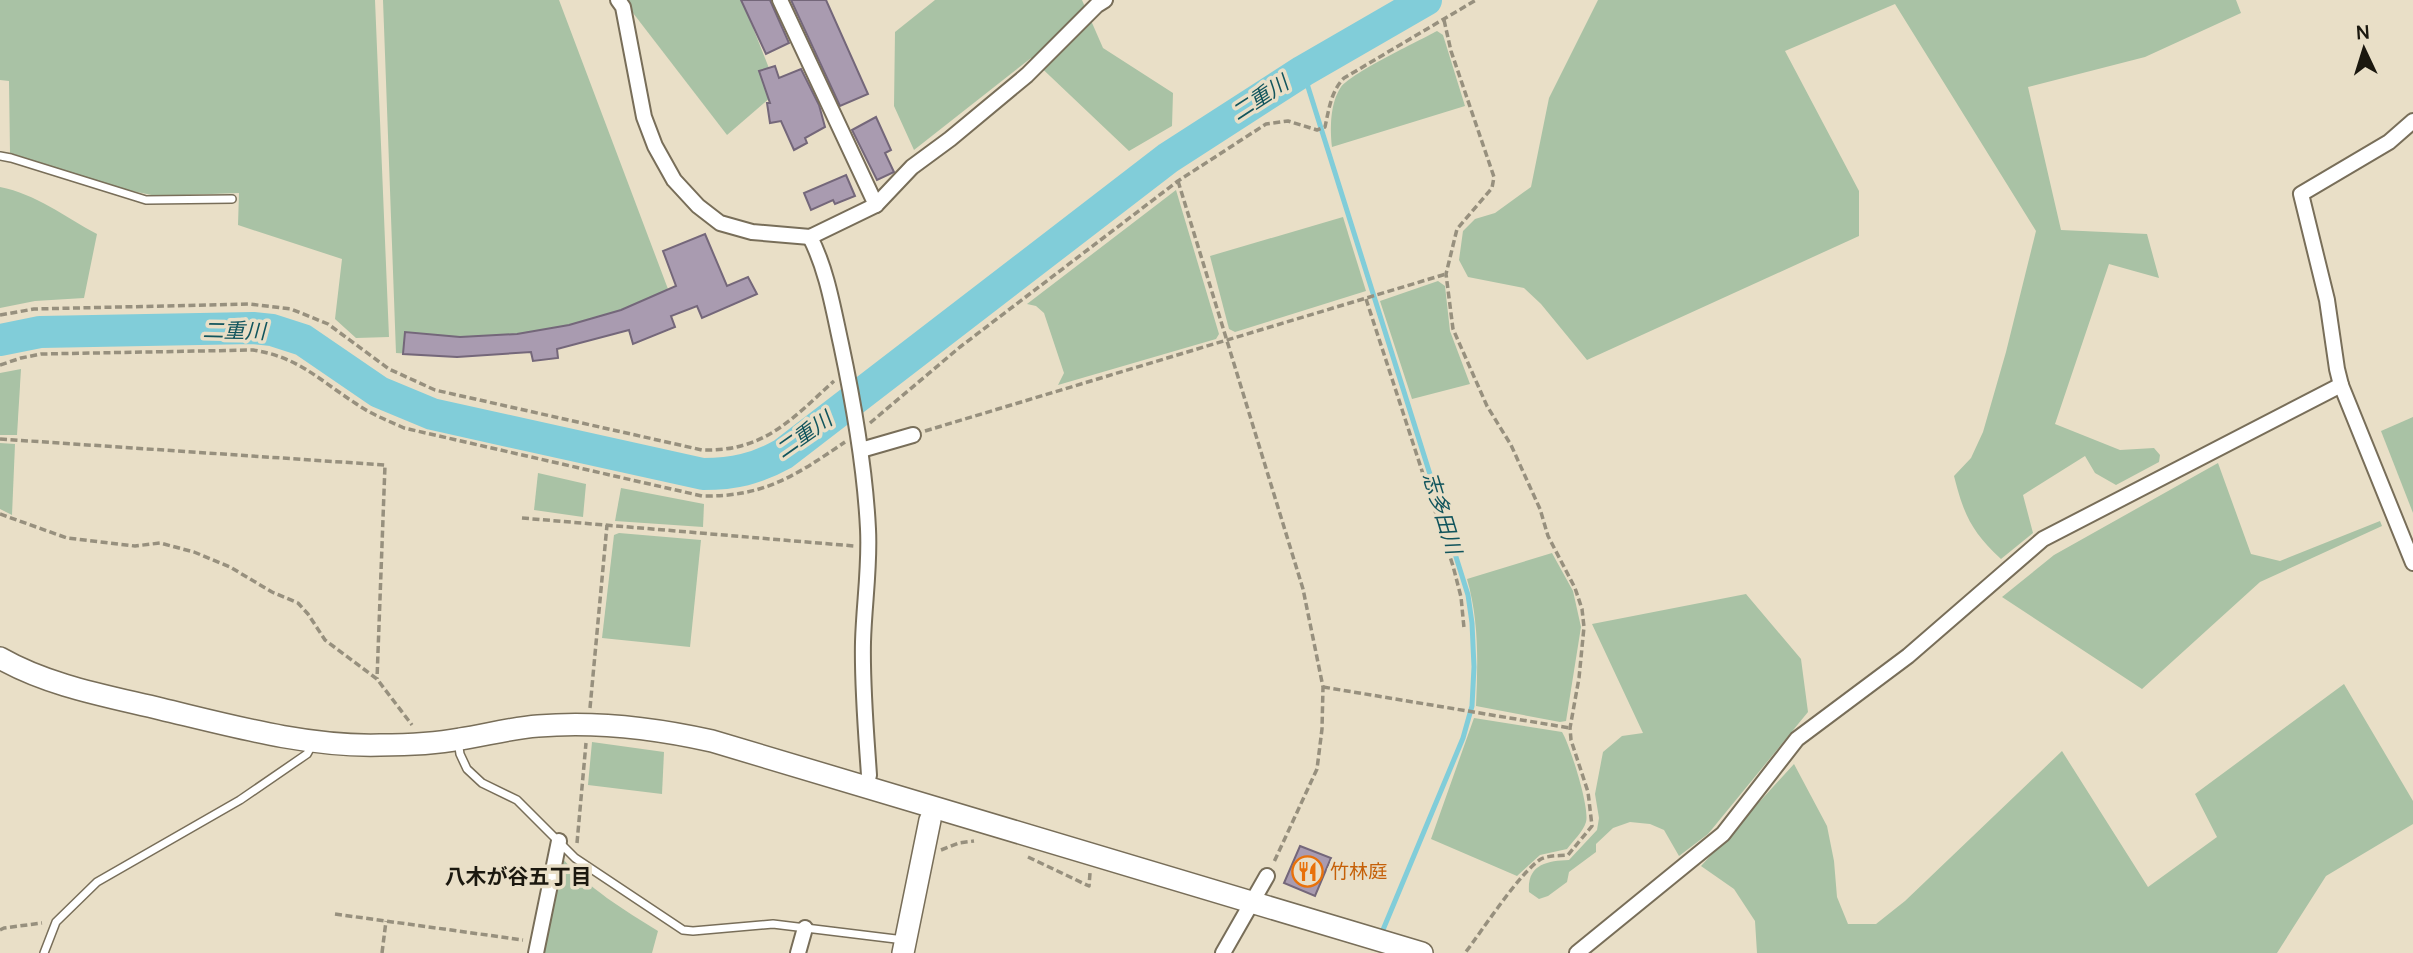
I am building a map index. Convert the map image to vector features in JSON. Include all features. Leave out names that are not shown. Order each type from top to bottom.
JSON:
[{"type":"street","points":[[618,0],[623,6],[644,117],[655,146],[674,180],[698,206],[720,223],[752,232],[810,237],[876,205],[912,167],[1027,75],[1105,0]]},
{"type":"street","points":[[780,0],[876,205]]},
{"type":"street","points":[[2413,121],[2389,142],[2301,194],[2327,300],[2341,385],[2413,563]]},
{"type":"street","points":[[810,237],[819,254],[826,279],[848,376],[861,450],[868,547],[863,641],[869,775],[866,788]]},
{"type":"street","points":[[1577,953],[1723,834],[1797,739],[1908,656],[2043,539],[2341,385]]},
{"type":"street","points":[[861,450],[913,435]]},
{"type":"street","points":[[0,657],[66,686],[223,723],[314,741],[349,745],[418,743],[458,740],[537,726],[589,724],[635,727],[712,741],[866,788],[932,814],[1251,902],[1422,953]]},
{"type":"street","points":[[904,947],[932,814]]},
{"type":"street","points":[[537,947],[559,841]]},
{"type":"street","points":[[1223,953],[1267,876]]},
{"type":"street","points":[[798,953],[805,928]]},
{"type":"lane","points":[[0,156],[146,200],[232,199]]},
{"type":"lane","points":[[458,740],[460,754],[467,769],[482,783],[516,800],[575,858],[683,930],[773,924],[904,947]]},
{"type":"lane","points":[[44,953],[56,922],[97,882],[240,800],[307,754],[314,741]]},
{"type":"path","points":[[0,365],[41,354],[253,350],[272,353],[295,361],[355,404],[404,428],[702,496],[737,495],[766,489],[788,478],[857,427],[1178,181],[1266,124],[1288,121],[1317,130],[1325,127],[1331,99],[1344,78],[1476,0]]},
{"type":"path","points":[[1444,20],[1451,51],[1494,177],[1492,188],[1457,229],[1446,274],[1453,329],[1487,406],[1511,445],[1540,509],[1548,536],[1575,588],[1582,609],[1584,627],[1579,678],[1570,728],[1571,740],[1588,792],[1592,826],[1568,855],[1548,856],[1538,861],[1521,878],[1465,953]]},
{"type":"path","points":[[1178,181],[1303,589],[1317,647],[1323,687],[1317,769],[1267,876]]},
{"type":"path","points":[[913,435],[1446,274]]},
{"type":"path","points":[[1366,299],[1452,566],[1461,597],[1464,628]]},
{"type":"path","points":[[0,315],[34,309],[249,304],[291,309],[328,324],[389,369],[435,390],[702,450],[738,449],[774,432],[848,376]]},
{"type":"path","points":[[0,439],[385,465],[377,679]]},
{"type":"path","points":[[0,514],[67,538],[135,546],[160,543],[171,545],[230,567],[272,592],[298,603],[325,640],[377,679],[416,731],[418,743]]},
{"type":"path","points":[[522,518],[868,547]]},
{"type":"path","points":[[575,858],[607,525]]},
{"type":"path","points":[[1323,687],[1570,728]]},
{"type":"path","points":[[922,858],[959,843],[978,840]]},
{"type":"path","points":[[1019,853],[1089,886],[1091,868]]},
{"type":"path","points":[[335,914],[537,947]]},
{"type":"path","points":[[382,953],[386,921]]},
{"type":"path","points":[[0,930],[56,922]]},
{"type":"green space","points":[[0,0],[375,0],[389,337],[356,338],[335,319],[342,259],[238,225],[239,193],[156,196],[128,190],[10,153],[9,81],[0,80]]},
{"type":"green space","points":[[383,0],[559,0],[671,297],[664,301],[675,327],[633,344],[628,330],[558,349],[558,358],[533,361],[530,352],[457,357],[396,353]]},
{"type":"green space","points":[[623,0],[742,0],[778,91],[727,135]]},
{"type":"green space","points":[[935,0],[1082,0],[1103,48],[1173,93],[1172,126],[1129,151],[1031,58],[914,150],[894,106],[895,32]]},
{"type":"green space","points":[[1598,0],[2236,0],[2241,13],[2145,57],[2028,87],[2061,230],[2147,234],[2159,278],[2109,264],[2055,424],[2120,450],[2154,448],[2160,455],[2159,462],[2116,485],[2095,473],[2085,456],[2023,495],[2033,533],[2001,559],[1982,540],[1970,522],[1954,476],[1971,458],[1983,432],[2036,231],[1895,4],[1785,51],[1859,191],[1859,236],[1587,360],[1541,304],[1524,288],[1468,277],[1459,260],[1463,231],[1475,219],[1495,213],[1531,187],[1549,98]]},
{"type":"green space","points":[[1437,31],[1443,35],[1465,106],[1332,147],[1333,108],[1341,87],[1371,66]]},
{"type":"green space","points":[[0,187],[38,200],[97,234],[84,298],[35,301],[0,308]]},
{"type":"green space","points":[[1176,190],[1219,334],[1216,339],[1058,385],[1064,373],[1044,313],[1036,306],[1027,304]]},
{"type":"green space","points":[[1343,217],[1366,291],[1235,332],[1229,329],[1210,256]]},
{"type":"green space","points":[[1438,281],[1445,286],[1450,331],[1470,384],[1412,399],[1380,301]]},
{"type":"green space","points":[[21,369],[17,435],[0,435],[0,373]]},
{"type":"green space","points":[[2413,417],[2413,513],[2381,431]]},
{"type":"green space","points":[[0,443],[15,444],[12,515],[0,509]]},
{"type":"green space","points":[[2218,463],[2251,554],[2280,561],[2380,521],[2382,526],[2260,582],[2142,689],[2002,597],[2054,555]]},
{"type":"green space","points":[[538,473],[586,484],[583,517],[534,510]]},
{"type":"green space","points":[[621,488],[704,504],[703,527],[615,521]]},
{"type":"green space","points":[[619,533],[701,540],[690,647],[602,638],[614,535]]},
{"type":"green space","points":[[1552,553],[1573,591],[1581,627],[1566,721],[1476,706],[1476,626],[1467,579]]},
{"type":"green space","points":[[1746,594],[1801,659],[1808,712],[1708,834],[1679,856],[1664,830],[1650,824],[1630,822],[1613,828],[1596,844],[1596,852],[1569,872],[1567,882],[1548,896],[1539,899],[1529,892],[1531,875],[1535,870],[1546,863],[1569,860],[1597,830],[1599,818],[1595,794],[1603,752],[1622,736],[1643,733],[1592,624]]},
{"type":"green space","points":[[2344,684],[2413,801],[2413,824],[2326,876],[2277,953],[1757,953],[1755,921],[1734,889],[1701,866],[1794,764],[1827,826],[1837,897],[1848,924],[1876,924],[1905,901],[2062,751],[2148,887],[2217,837],[2195,794]]},
{"type":"green space","points":[[1474,718],[1562,732],[1579,777],[1586,815],[1583,829],[1567,849],[1540,855],[1517,876],[1431,839]]},
{"type":"green space","points":[[592,742],[664,752],[662,794],[588,785]]},
{"type":"green space","points":[[562,858],[595,889],[658,931],[652,953],[543,953]]},
{"type":"building","points":[[741,0],[770,0],[789,43],[766,54]]},
{"type":"building","points":[[791,0],[826,0],[868,94],[840,106]]},
{"type":"building","points":[[775,66],[779,78],[801,69],[819,105],[825,127],[805,138],[807,143],[794,150],[781,121],[770,123],[767,103],[770,103],[759,71]]},
{"type":"building","points":[[876,117],[891,150],[885,153],[894,172],[877,180],[852,130]]},
{"type":"building","points":[[846,175],[855,196],[835,204],[833,200],[811,210],[804,193]]},
{"type":"building","points":[[705,234],[727,286],[748,277],[757,294],[702,318],[697,306],[671,316],[675,327],[633,344],[629,330],[557,349],[558,358],[533,361],[531,352],[457,357],[403,354],[405,332],[460,337],[517,334],[569,325],[621,310],[676,286],[663,251]]},
{"type":"building","points":[[1300,846],[1331,858],[1315,896],[1284,883]]},
{"type":"waterway","name":"二重川","points":[[0,340],[40,332],[253,328],[272,330],[303,340],[379,392],[432,414],[703,474],[744,470],[783,454],[1168,158],[1303,71],[1426,0]]},
{"type":"waterway","name":"志多田川","points":[[1303,71],[1468,595],[1472,623],[1472,706],[1463,738],[1380,937]]},
{"type":"place","name":"竹林庭","points":[[1307,871]]},
{"type":"district","name":"八木が谷五丁目","points":[[518,877]]}]
